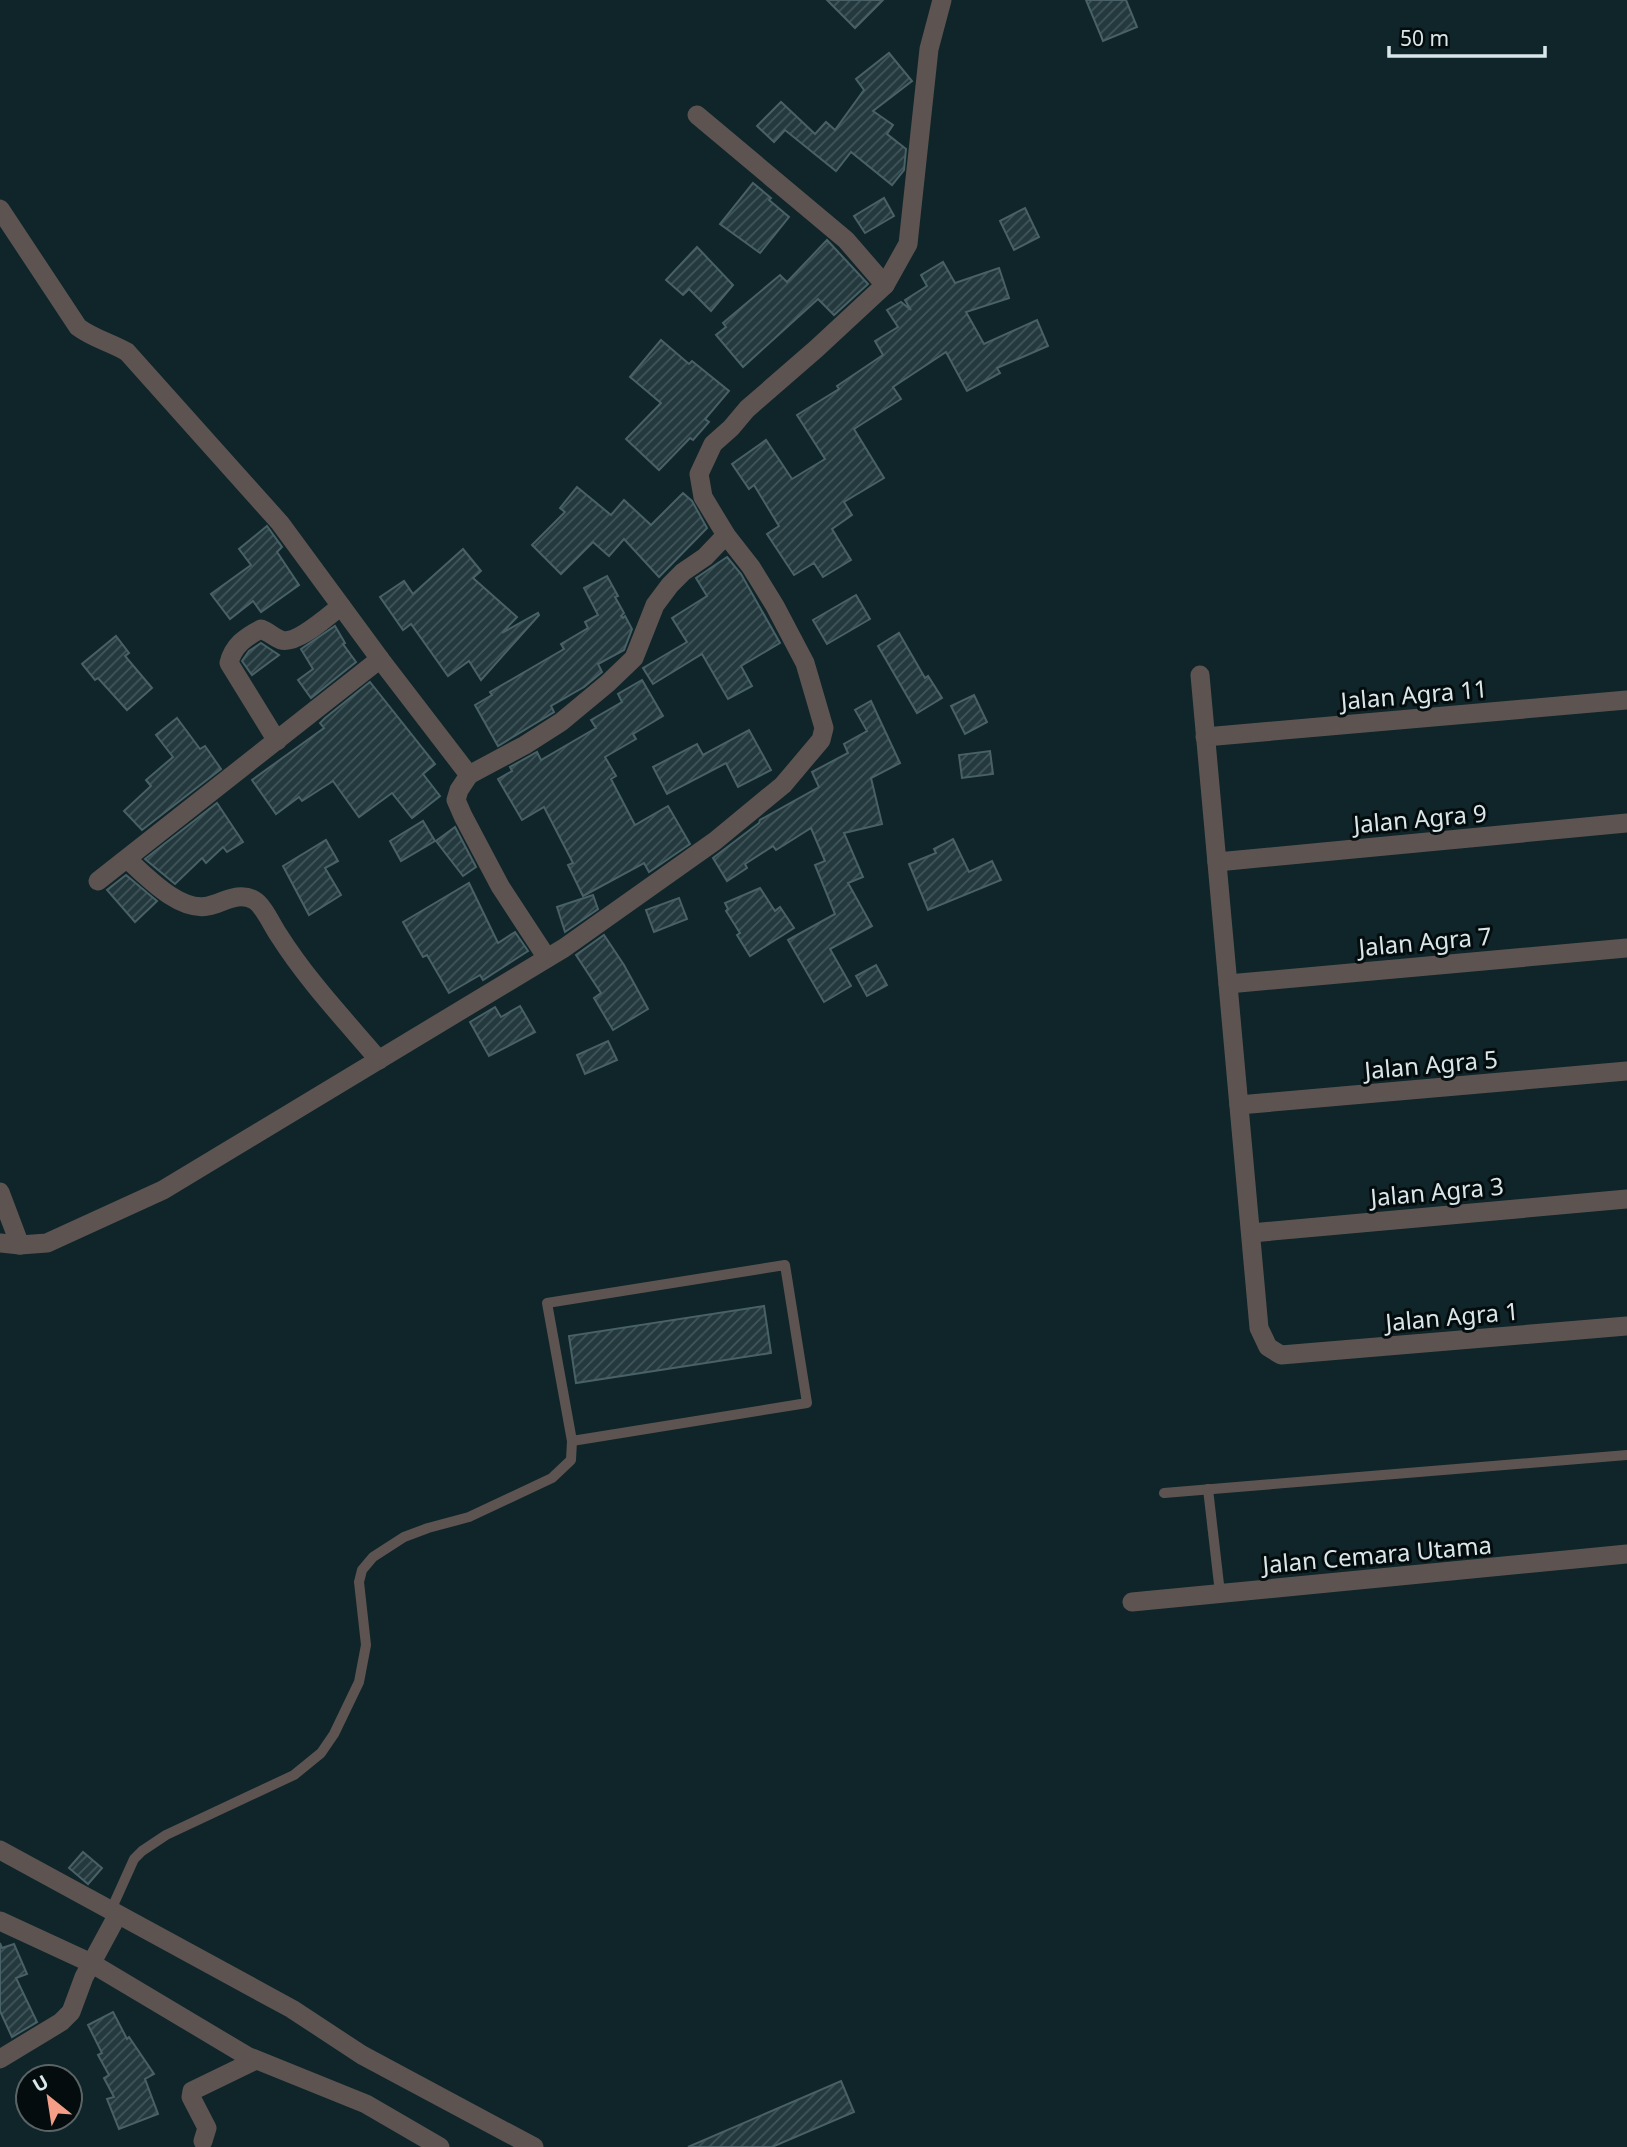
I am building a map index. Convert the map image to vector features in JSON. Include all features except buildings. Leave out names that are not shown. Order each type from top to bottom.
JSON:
[{"type":"street","points":[[0,1243],[47,1244],[163,1190],[547,958],[715,841],[783,785],[821,740],[824,728],[805,663],[751,567],[726,535],[703,497],[699,474],[713,444],[747,409],[885,285],[908,244],[929,50],[948,2]]},
{"type":"street","points":[[696,115],[846,240],[885,285]]},
{"type":"street","points":[[0,209],[78,327],[92,338],[111,343],[127,352],[280,523],[469,775]]},
{"type":"street","points":[[547,958],[500,886],[463,816],[456,800],[459,790],[469,775],[561,723],[608,683],[634,657],[655,605],[670,585],[682,572],[705,557],[726,535]]},
{"type":"street","points":[[277,741],[229,663],[232,650],[261,629],[273,633],[279,640],[290,641],[304,634],[341,606]]},
{"type":"street","points":[[98,881],[380,659]]},
{"type":"street","points":[[1200,675],[1251,1233]]},
{"type":"street","name":"Jalan Agra 11","points":[[1205,737],[1627,700]]},
{"type":"street","name":"Jalan Agra 9","points":[[1217,862],[1627,823]]},
{"type":"street","points":[[127,859],[162,891],[193,906],[207,907],[242,896],[256,900],[298,964],[379,1060]]},
{"type":"street","name":"Jalan Agra 7","points":[[1228,984],[1627,948]]},
{"type":"street","name":"Jalan Agra 5","points":[[1239,1105],[1627,1071]]},
{"type":"street","points":[[0,1192],[20,1245]]},
{"type":"street","name":"Jalan Agra 3","points":[[1251,1233],[1627,1199]]},
{"type":"street","name":"Jalan Agra 1","points":[[1251,1233],[1259,1328],[1268,1347],[1281,1355],[1627,1325]]},
{"type":"street","name":"Jalan Cemara Utama","points":[[1132,1602],[1627,1554]]},
{"type":"street","points":[[0,1850],[113,1917],[280,2003],[362,2055],[534,2147]]},
{"type":"street","points":[[0,2059],[61,2022],[71,2012],[113,1917]]},
{"type":"street","points":[[0,1921],[95,1957],[256,2060],[366,2104],[440,2147]]},
{"type":"street","points":[[203,2141],[207,2128],[191,2097],[192,2091],[256,2060]]},
{"type":"lane","points":[[113,1917],[134,1859],[142,1851],[166,1835],[295,1775],[321,1754],[334,1734],[359,1682],[366,1645],[359,1583],[362,1570],[373,1557],[404,1537],[469,1517],[552,1478],[571,1460],[572,1441],[547,1303],[785,1265],[807,1403],[572,1441]]},
{"type":"lane","points":[[1164,1493],[1627,1455]]},
{"type":"lane","points":[[1208,1489],[1220,1593]]}]
